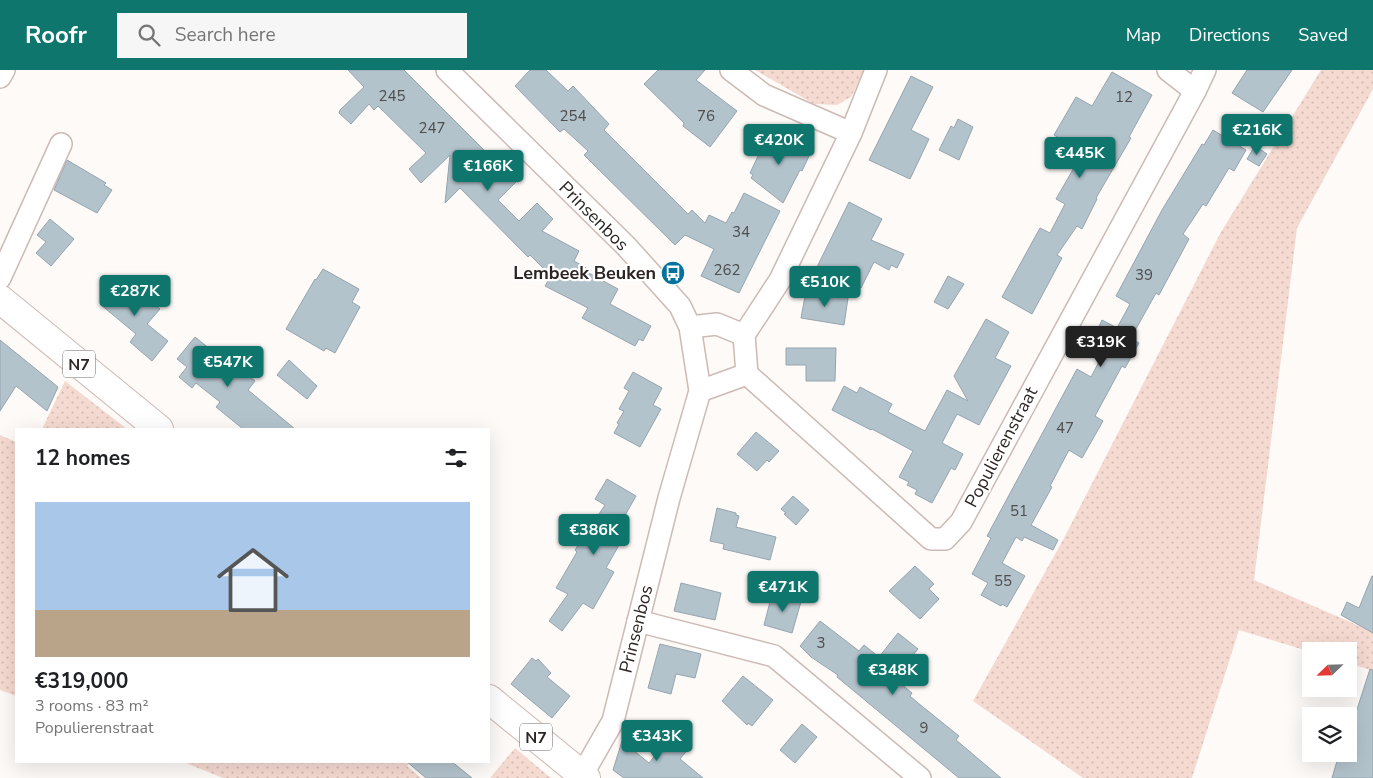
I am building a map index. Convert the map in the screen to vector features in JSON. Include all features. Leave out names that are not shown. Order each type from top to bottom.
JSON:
[{"type":"main road","name":"N7","points":[[0,299],[158,428]]},
{"type":"main road","name":"N7","points":[[490,700],[584,777]]},
{"type":"street","points":[[0,77],[4,70]]},
{"type":"street","name":"Prinsenbos","points":[[447,70],[626,246],[680,306],[690,327],[700,392],[669,498],[613,722],[584,777]]},
{"type":"street","points":[[730,70],[764,95],[851,132]]},
{"type":"street","points":[[700,392],[748,374],[744,334],[780,280],[851,132],[876,70]]},
{"type":"street","points":[[1168,70],[1195,91]]},
{"type":"street","name":"Populierenstraat","points":[[748,374],[931,539],[945,539],[961,522],[1195,91],[1204,70]]},
{"type":"street","points":[[0,278],[61,144]]},
{"type":"street","points":[[690,327],[717,324],[744,334]]},
{"type":"street","points":[[638,621],[774,656],[920,778]]},
{"type":"shaded area","points":[[755,70],[865,70],[851,97],[837,105],[814,104]]},
{"type":"shaded area","points":[[1321,70],[1373,70],[1373,89],[1297,228],[1254,580],[1373,632],[1373,671],[1358,666],[1358,642],[1302,642],[1302,649],[1239,630],[1192,778],[1083,778],[973,701],[1063,540],[1221,232]]},
{"type":"shaded area","points":[[65,381],[126,428],[42,428]]},
{"type":"shaded area","points":[[0,435],[15,442],[15,696],[0,690]]},
{"type":"shaded area","points":[[515,748],[551,778],[490,778]]},
{"type":"shaded area","points":[[186,763],[409,763],[407,766],[421,778],[223,778]]},
{"type":"building","points":[[348,70],[404,70],[516,182],[498,200],[519,221],[537,203],[553,219],[542,231],[579,251],[574,261],[588,269],[587,272],[618,289],[610,304],[651,326],[643,341],[639,339],[635,346],[582,318],[588,308],[545,286],[551,276],[530,255],[528,257],[460,188],[445,203],[450,155],[421,183],[409,169],[426,153],[378,106],[374,110],[369,104],[351,124],[339,113],[364,87]]},
{"type":"building","points":[[530,70],[546,70],[568,91],[573,86],[609,124],[604,130],[688,214],[692,210],[705,223],[709,215],[726,223],[732,212],[734,213],[744,193],[780,211],[739,293],[701,276],[714,249],[685,235],[675,245],[584,155],[588,151],[564,129],[560,132],[515,86]]},
{"type":"building","points":[[658,70],[705,70],[696,80],[737,111],[710,147],[683,126],[684,123],[644,84]]},
{"type":"building","points":[[1247,70],[1292,70],[1263,112],[1232,93]]},
{"type":"building","points":[[1112,72],[1152,95],[1129,137],[1131,138],[1096,198],[1082,229],[1077,226],[1057,255],[1062,258],[1032,314],[1002,297],[1040,228],[1050,233],[1065,204],[1056,199],[1083,152],[1054,135],[1076,97],[1092,106]]},
{"type":"building","points":[[911,76],[933,87],[911,130],[929,139],[910,179],[869,160]]},
{"type":"building","points":[[958,119],[973,127],[959,160],[939,150],[951,126],[954,128]]},
{"type":"building","points":[[1213,130],[1246,150],[1234,171],[1229,168],[1206,206],[1203,204],[1183,234],[1189,239],[1159,295],[1156,293],[1132,336],[1131,339],[1139,343],[1125,368],[1122,366],[1095,416],[1103,421],[1082,458],[1069,450],[1050,486],[1052,487],[1031,525],[1058,540],[1053,550],[1024,537],[1022,541],[1016,537],[1002,563],[1025,576],[1007,607],[1002,604],[1001,606],[981,595],[988,583],[972,574],[991,538],[987,536],[1077,369],[1091,377],[1104,352],[1091,345],[1102,320],[1117,328],[1130,304],[1116,296],[1162,210],[1202,144],[1204,145]]},
{"type":"building","points":[[770,131],[805,149],[803,153],[809,156],[783,203],[751,178],[753,175],[750,173]]},
{"type":"building","points":[[1255,146],[1267,154],[1259,166],[1247,159]]},
{"type":"building","points":[[67,160],[106,183],[104,185],[112,190],[97,213],[54,190]]},
{"type":"building","points":[[849,202],[882,219],[871,240],[904,254],[897,268],[891,265],[889,270],[874,262],[861,288],[817,267]]},
{"type":"building","points":[[50,219],[74,239],[51,266],[36,253],[46,242],[37,235]]},
{"type":"building","points":[[323,269],[359,289],[352,302],[360,307],[335,353],[326,348],[324,351],[286,329],[315,279]]},
{"type":"building","points":[[948,276],[964,284],[948,309],[934,302]]},
{"type":"building","points":[[121,277],[160,309],[147,324],[168,341],[152,361],[130,342],[136,334],[100,304]]},
{"type":"building","points":[[806,291],[848,298],[844,325],[801,318]]},
{"type":"building","points":[[986,319],[1009,332],[995,358],[1011,366],[979,425],[957,414],[942,443],[963,454],[955,470],[951,468],[932,503],[915,494],[917,490],[907,485],[909,482],[899,477],[913,451],[832,410],[844,386],[857,393],[860,387],[892,404],[888,412],[925,431],[947,390],[968,401],[954,376]]},
{"type":"building","points":[[195,337],[231,366],[233,363],[255,381],[248,390],[294,428],[242,428],[216,407],[220,402],[196,383],[192,388],[179,377],[187,367],[177,359]]},
{"type":"building","points":[[0,340],[58,387],[47,411],[16,386],[0,411]]},
{"type":"building","points":[[786,348],[836,348],[835,381],[806,381],[806,365],[786,365]]},
{"type":"building","points":[[289,360],[317,386],[307,399],[277,375]]},
{"type":"building","points":[[633,372],[662,388],[653,405],[661,409],[640,447],[614,433],[624,411],[619,409],[629,391],[624,388]]},
{"type":"building","points":[[756,432],[779,451],[757,471],[737,454]]},
{"type":"building","points":[[607,479],[636,496],[615,533],[623,538],[606,568],[614,572],[593,609],[583,603],[562,631],[549,621],[568,594],[556,588],[577,552],[575,550],[605,505],[595,499]]},
{"type":"building","points":[[793,496],[809,510],[796,525],[781,509]]},
{"type":"building","points":[[717,508],[736,513],[739,516],[736,527],[776,537],[770,560],[723,549],[724,544],[710,541]]},
{"type":"building","points":[[915,566],[934,584],[929,589],[939,599],[920,619],[889,591]]},
{"type":"building","points":[[1372,576],[1373,633],[1341,615],[1347,602],[1359,608]]},
{"type":"building","points":[[681,583],[721,593],[715,620],[674,611]]},
{"type":"building","points":[[786,594],[802,598],[792,633],[764,625],[771,598],[784,601]]},
{"type":"building","points":[[820,621],[859,651],[864,645],[879,657],[898,633],[918,649],[894,678],[912,693],[910,696],[959,736],[956,740],[1001,778],[959,778],[837,677],[838,675],[811,657],[800,646]]},
{"type":"building","points":[[660,644],[701,654],[695,678],[676,674],[671,694],[648,688]]},
{"type":"building","points":[[532,658],[536,661],[538,659],[551,673],[547,677],[570,696],[552,718],[511,684]]},
{"type":"building","points":[[1370,669],[1373,670],[1373,778],[1332,778],[1337,762],[1357,762],[1357,709]]},
{"type":"building","points":[[743,676],[773,700],[752,726],[748,723],[747,725],[722,701]]},
{"type":"building","points":[[802,724],[817,737],[795,763],[780,750]]},
{"type":"building","points":[[676,730],[692,744],[680,759],[703,778],[624,778],[613,770],[622,741],[649,763]]},
{"type":"building","points":[[408,763],[453,763],[472,778],[426,778]]},
{"type":"place","name":"Lembeek Beuken","points":[[673,273]]}]
